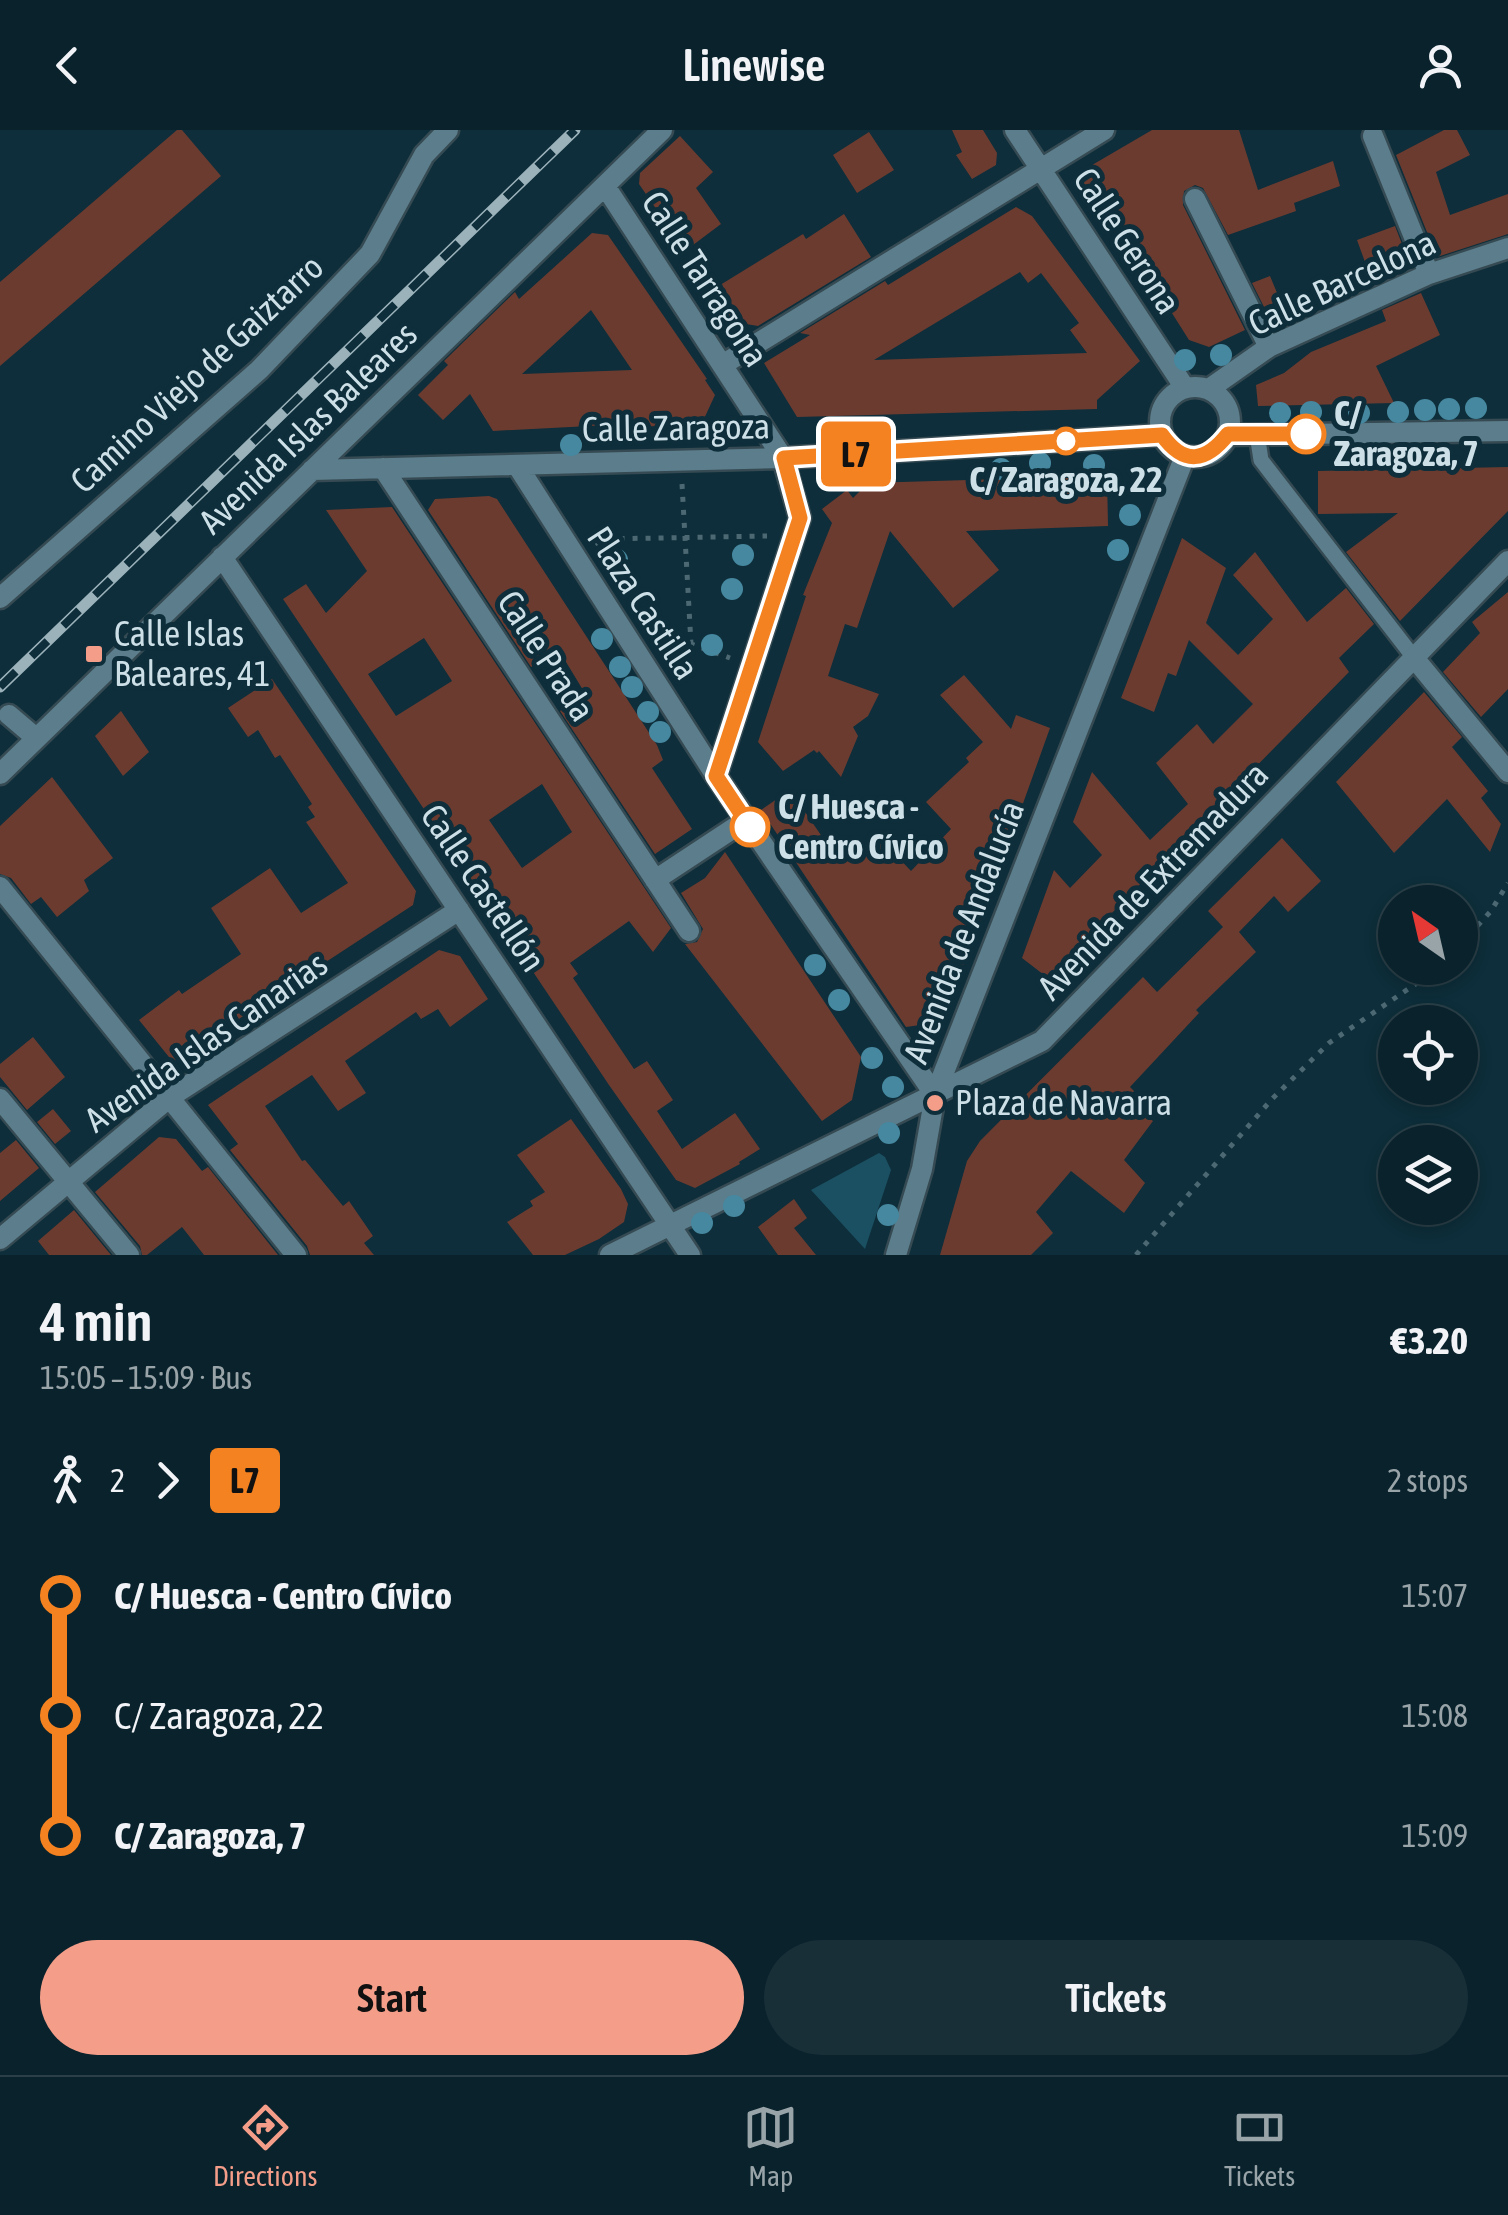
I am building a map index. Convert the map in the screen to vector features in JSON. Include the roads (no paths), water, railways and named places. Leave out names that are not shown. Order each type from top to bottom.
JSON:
[{"type":"street","name":"Camino Viejo de Gaiztarro","points":[[1,596],[272,358],[370,254],[424,155],[448,130]]},
{"type":"street","name":"Avenida Islas Baleares","points":[[0,774],[662,130]]},
{"type":"street","name":"Calle Gerona","points":[[1015,130],[1185,388]]},
{"type":"street","points":[[722,365],[1104,130]]},
{"type":"street","points":[[1373,136],[1429,274]]},
{"type":"street","name":"Calle Tarragona","points":[[605,186],[784,458],[800,518],[716,776]]},
{"type":"street","points":[[1195,199],[1270,348]]},
{"type":"street","name":"Calle Barcelona","points":[[1209,389],[1270,348],[1429,274],[1508,248]]},
{"type":"street","points":[[1185,388],[1209,389],[1229,409],[1228,434],[1215,451],[1198,457],[1185,456],[1172,449],[1162,435],[1159,418],[1167,400],[1185,388]]},
{"type":"street","points":[[1228,434],[1508,431]]},
{"type":"street","name":"Calle Zaragoza","points":[[312,470],[784,458],[1162,435]]},
{"type":"street","name":"Avenida de Andalucía","points":[[610,1255],[935,1096],[1185,456]]},
{"type":"street","name":"Plaza Castilla","points":[[516,465],[716,776],[935,1096]]},
{"type":"street","name":"Calle Prada","points":[[383,468],[689,932]]},
{"type":"street","name":"Calle Castellón","points":[[222,557],[690,1255]]},
{"type":"street","name":"Avenida de Extremadura","points":[[935,1096],[1042,1041],[1508,561]]},
{"type":"street","points":[[1415,658],[1508,772]]},
{"type":"street","points":[[9,716],[36,738]]},
{"type":"street","points":[[655,880],[746,820]]},
{"type":"street","points":[[0,887],[296,1255]]},
{"type":"street","name":"Avenida Islas Canarias","points":[[0,1239],[170,1098],[458,910]]},
{"type":"street","points":[[896,1255],[922,1169],[935,1096]]},
{"type":"street","points":[[0,1098],[130,1255]]},
{"type":"lane","points":[[1257,434],[1261,460],[1415,658]]},
{"type":"railway","points":[[0,687],[575,130]]},
{"type":"place","name":"C/ Zaragoza, 7","points":[[1306,434]]},
{"type":"place","name":"C/ Zaragoza, 22","points":[[1066,441]]},
{"type":"place","name":"Calle Islas Baleares, 41","points":[[94,654]]},
{"type":"place","name":"C/ Huesca - Centro Cívico","points":[[750,827]]},
{"type":"place","name":"Plaza de Navarra","points":[[935,1103]]}]
